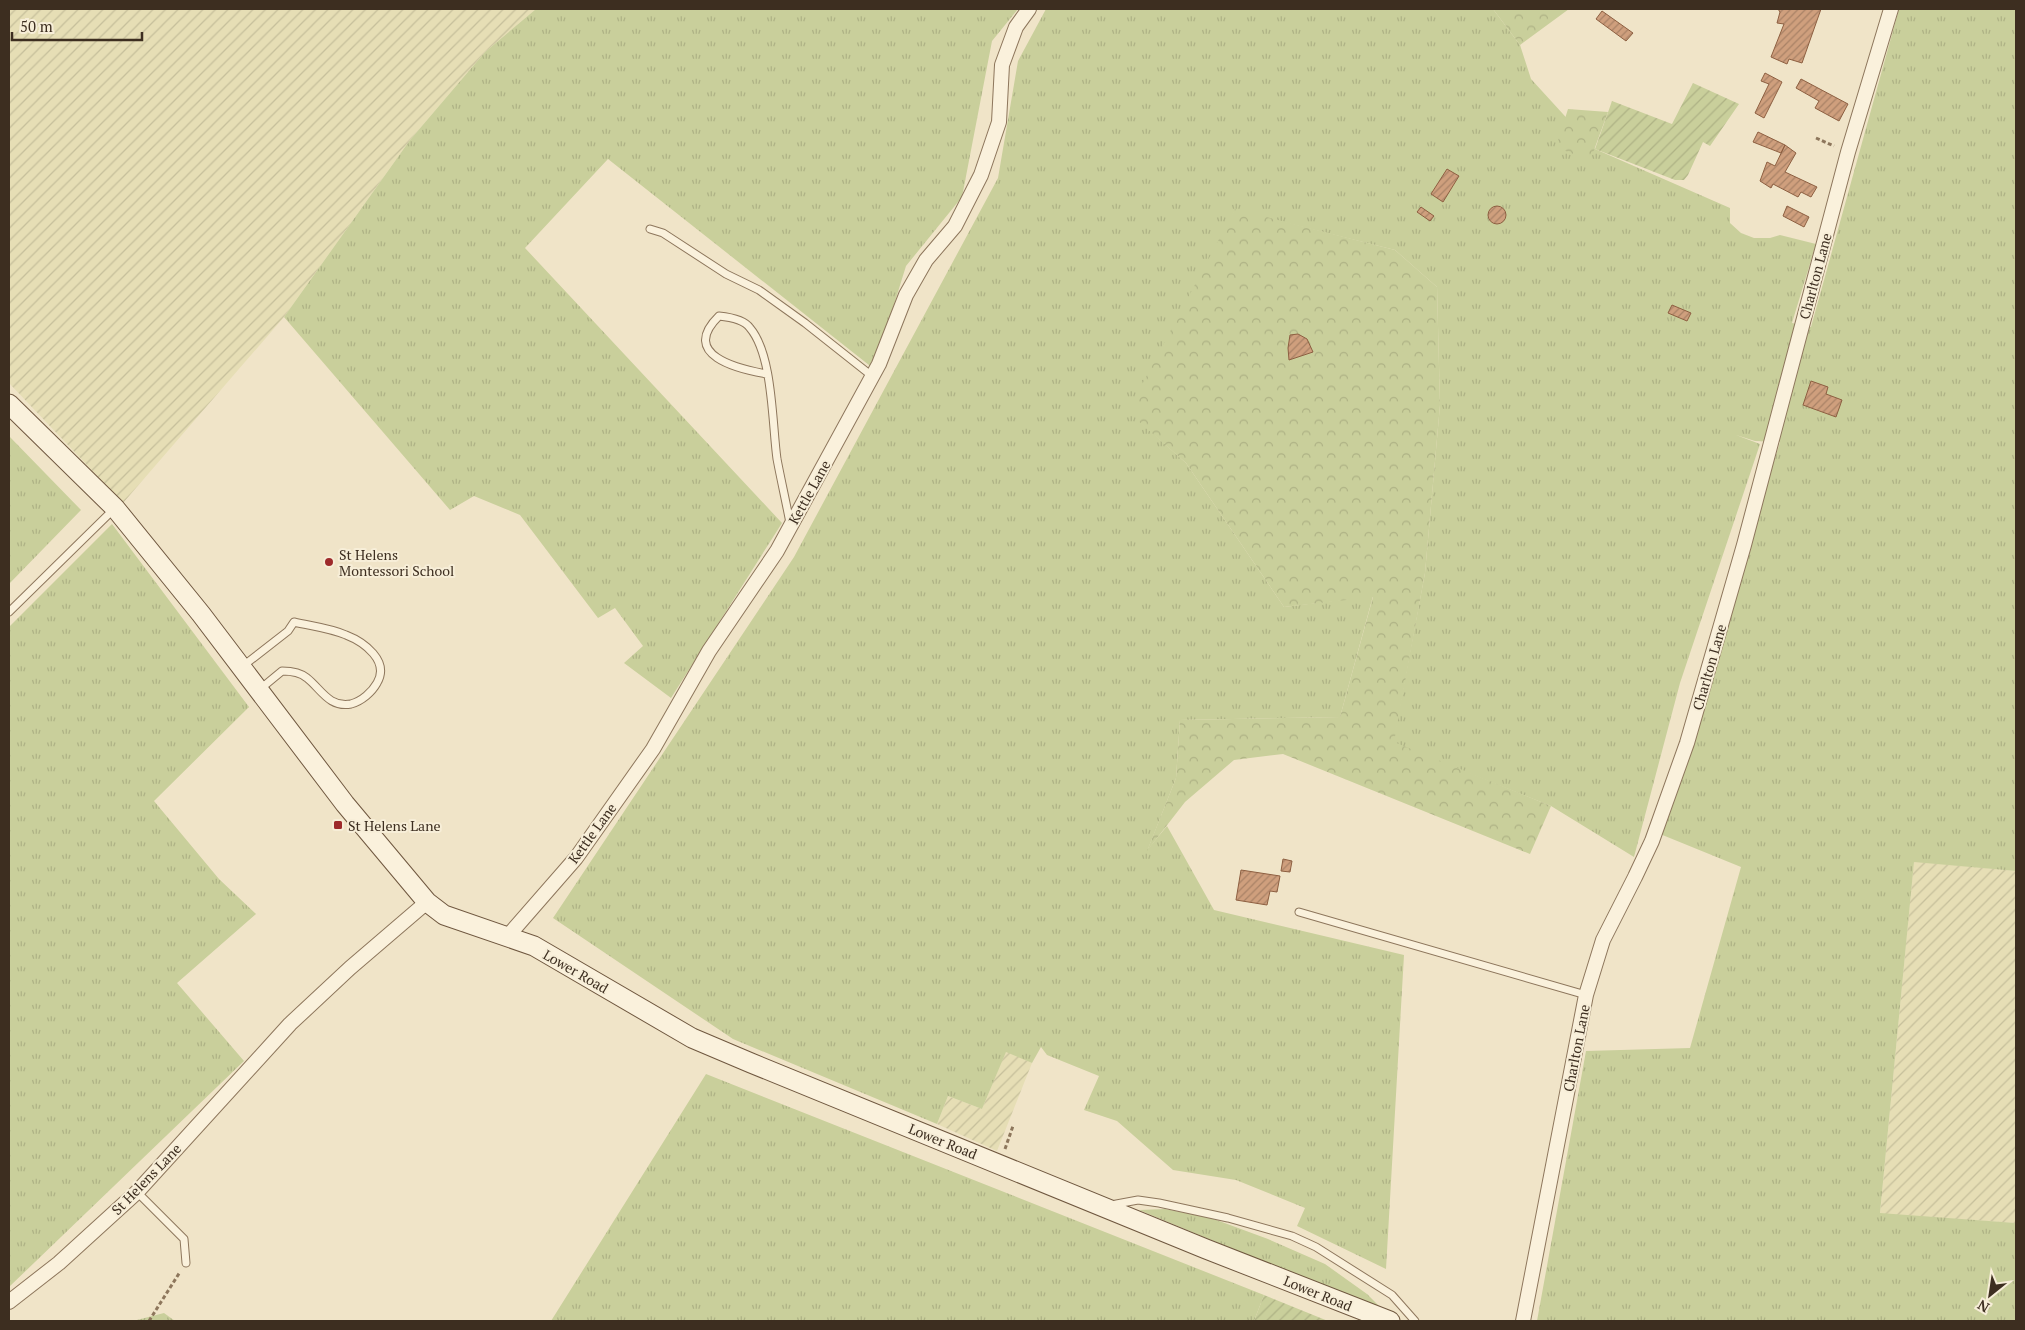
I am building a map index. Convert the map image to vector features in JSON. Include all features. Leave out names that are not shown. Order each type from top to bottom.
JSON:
[{"type":"main road","name":"Lower Road","points":[[9,404],[115,508],[201,614],[344,804],[427,902],[444,915],[534,946],[692,1038],[1390,1321]]},
{"type":"street","name":"Kettle Lane","points":[[508,936],[576,858],[653,749],[709,651],[777,551],[879,364],[906,294],[926,260],[955,226],[981,175],[999,122],[1002,65],[1016,27],[1029,9]]},
{"type":"street","name":"Charlton Lane","points":[[1523,1321],[1586,994],[1603,940],[1636,877],[1652,841],[1687,743],[1744,545],[1848,152],[1891,9]]},
{"type":"street","name":"St Helens Lane","points":[[9,1302],[59,1263],[137,1192],[290,1024],[350,968],[427,902]]},
{"type":"lane","points":[[650,229],[663,234],[726,274],[759,290],[805,323],[872,376]]},
{"type":"lane","points":[[767,374],[741,369],[719,361],[709,351],[706,340],[709,325],[719,316],[732,318],[749,326],[758,340],[765,360],[767,374],[777,458],[790,526]]},
{"type":"lane","points":[[9,612],[115,508]]},
{"type":"lane","points":[[240,667],[288,631],[294,622],[346,635],[365,645],[378,659],[381,667],[380,678],[374,689],[352,704],[333,702],[325,697],[308,678],[291,671],[282,671],[258,690]]},
{"type":"lane","points":[[1300,912],[1586,994]]},
{"type":"lane","points":[[137,1192],[184,1239],[186,1263]]},
{"type":"lane","points":[[1105,1207],[1138,1200],[1159,1203],[1236,1220],[1292,1236],[1316,1247],[1392,1295],[1415,1321]]},
{"type":"path","points":[[1816,138],[1848,152]]},
{"type":"path","points":[[1000,1164],[1013,1126]]},
{"type":"path","points":[[149,1321],[186,1263]]},
{"type":"shaded area","points":[[9,9],[536,9],[485,52],[410,140],[284,317],[123,503],[9,383]]},
{"type":"shaded area","points":[[1914,861],[2016,871],[2016,1223],[1880,1214]]},
{"type":"shaded area","points":[[1006,1051],[1032,1063],[997,1151],[937,1124],[948,1096],[982,1109]]},
{"type":"green space","points":[[536,9],[1018,9],[992,41],[962,197],[906,266],[874,369],[608,159],[525,248],[782,523],[671,698],[624,663],[643,646],[615,608],[598,618],[520,515],[474,496],[450,510],[284,317],[410,140],[485,52]]},
{"type":"green space","points":[[1046,9],[1493,9],[1520,45],[1531,79],[1595,149],[1730,208],[1730,223],[1741,233],[1754,238],[1770,238],[1780,235],[1816,244],[1792,323],[1811,327],[1899,9],[2016,9],[2016,871],[1914,862],[1880,1213],[2016,1223],[2016,1321],[1537,1321],[1586,1051],[1690,1048],[1741,867],[1660,834],[1780,442],[1755,441],[1736,435],[1760,444],[1680,683],[1634,857],[1551,806],[1393,743],[1425,573],[1440,405],[1437,287],[1395,250],[1235,210],[1137,419],[1186,463],[1284,607],[1373,596],[1340,717],[1180,720],[1176,778],[1148,849],[1167,826],[1214,910],[1404,955],[1386,1269],[1297,1226],[1305,1208],[1236,1180],[1173,1170],[1117,1121],[1084,1110],[1099,1076],[1047,1055],[1041,1047],[1032,1063],[1006,1052],[982,1109],[948,1096],[937,1124],[733,1039],[553,918],[794,557],[998,178],[1018,61]]},
{"type":"green space","points":[[1493,9],[1569,9],[1520,45]]},
{"type":"green space","points":[[1693,83],[1739,104],[1710,146],[1703,142],[1684,180],[1675,180],[1595,149],[1612,101],[1672,124]]},
{"type":"green space","points":[[1568,109],[1608,112],[1590,161],[1556,147]]},
{"type":"green space","points":[[1235,209],[1395,250],[1437,287],[1440,405],[1425,573],[1394,742],[1551,806],[1530,854],[1283,754],[1234,760],[1185,802],[1147,851],[1176,778],[1180,720],[1340,717],[1373,597],[1284,607],[1186,463],[1136,419],[1137,394]]},
{"type":"green space","points":[[9,436],[81,510],[9,584]]},
{"type":"green space","points":[[112,524],[249,707],[154,801],[219,879],[256,914],[177,983],[244,1061],[9,1287],[9,627]]},
{"type":"green space","points":[[706,1074],[1264,1295],[1254,1321],[551,1321]]},
{"type":"green space","points":[[1165,1209],[1211,1218],[1268,1239],[1325,1264],[1367,1294],[1385,1312],[1139,1210]]},
{"type":"green space","points":[[1264,1295],[1328,1321],[1254,1321]]},
{"type":"green space","points":[[164,1313],[175,1321],[133,1321]]},
{"type":"building","points":[[1778,9],[1821,9],[1802,63],[1789,59],[1787,64],[1771,57],[1784,24],[1777,23],[1780,12]]},
{"type":"building","points":[[1602,11],[1633,33],[1626,41],[1596,19]]},
{"type":"building","points":[[1765,73],[1782,82],[1764,118],[1755,113],[1769,84],[1761,81]]},
{"type":"building","points":[[1801,79],[1848,104],[1839,121],[1815,108],[1819,101],[1796,88]]},
{"type":"building","points":[[1758,132],[1785,145],[1781,153],[1753,142]]},
{"type":"building","points":[[1785,145],[1796,153],[1785,172],[1817,187],[1811,197],[1801,192],[1798,197],[1773,184],[1771,188],[1760,181],[1767,162],[1775,166]]},
{"type":"building","points":[[1447,169],[1459,176],[1443,202],[1431,194]]},
{"type":"building","points":[[1497,206],[1503,209],[1506,215],[1503,221],[1497,224],[1491,221],[1488,215],[1491,209]]},
{"type":"building","points":[[1787,206],[1809,217],[1804,227],[1783,216]]},
{"type":"building","points":[[1421,207],[1434,216],[1430,221],[1417,212]]},
{"type":"building","points":[[1672,305],[1691,313],[1687,321],[1668,313]]},
{"type":"building","points":[[1298,334],[1307,339],[1313,352],[1289,360],[1290,335]]},
{"type":"building","points":[[1811,381],[1828,387],[1826,394],[1842,400],[1836,417],[1803,405]]},
{"type":"building","points":[[1283,859],[1292,861],[1290,872],[1281,871]]},
{"type":"building","points":[[1241,870],[1280,876],[1277,892],[1270,891],[1267,905],[1236,900]]},
{"type":"place","name":"St Helens Montessori School","points":[[329,562]]},
{"type":"place","name":"St Helens Lane","points":[[338,825]]}]
